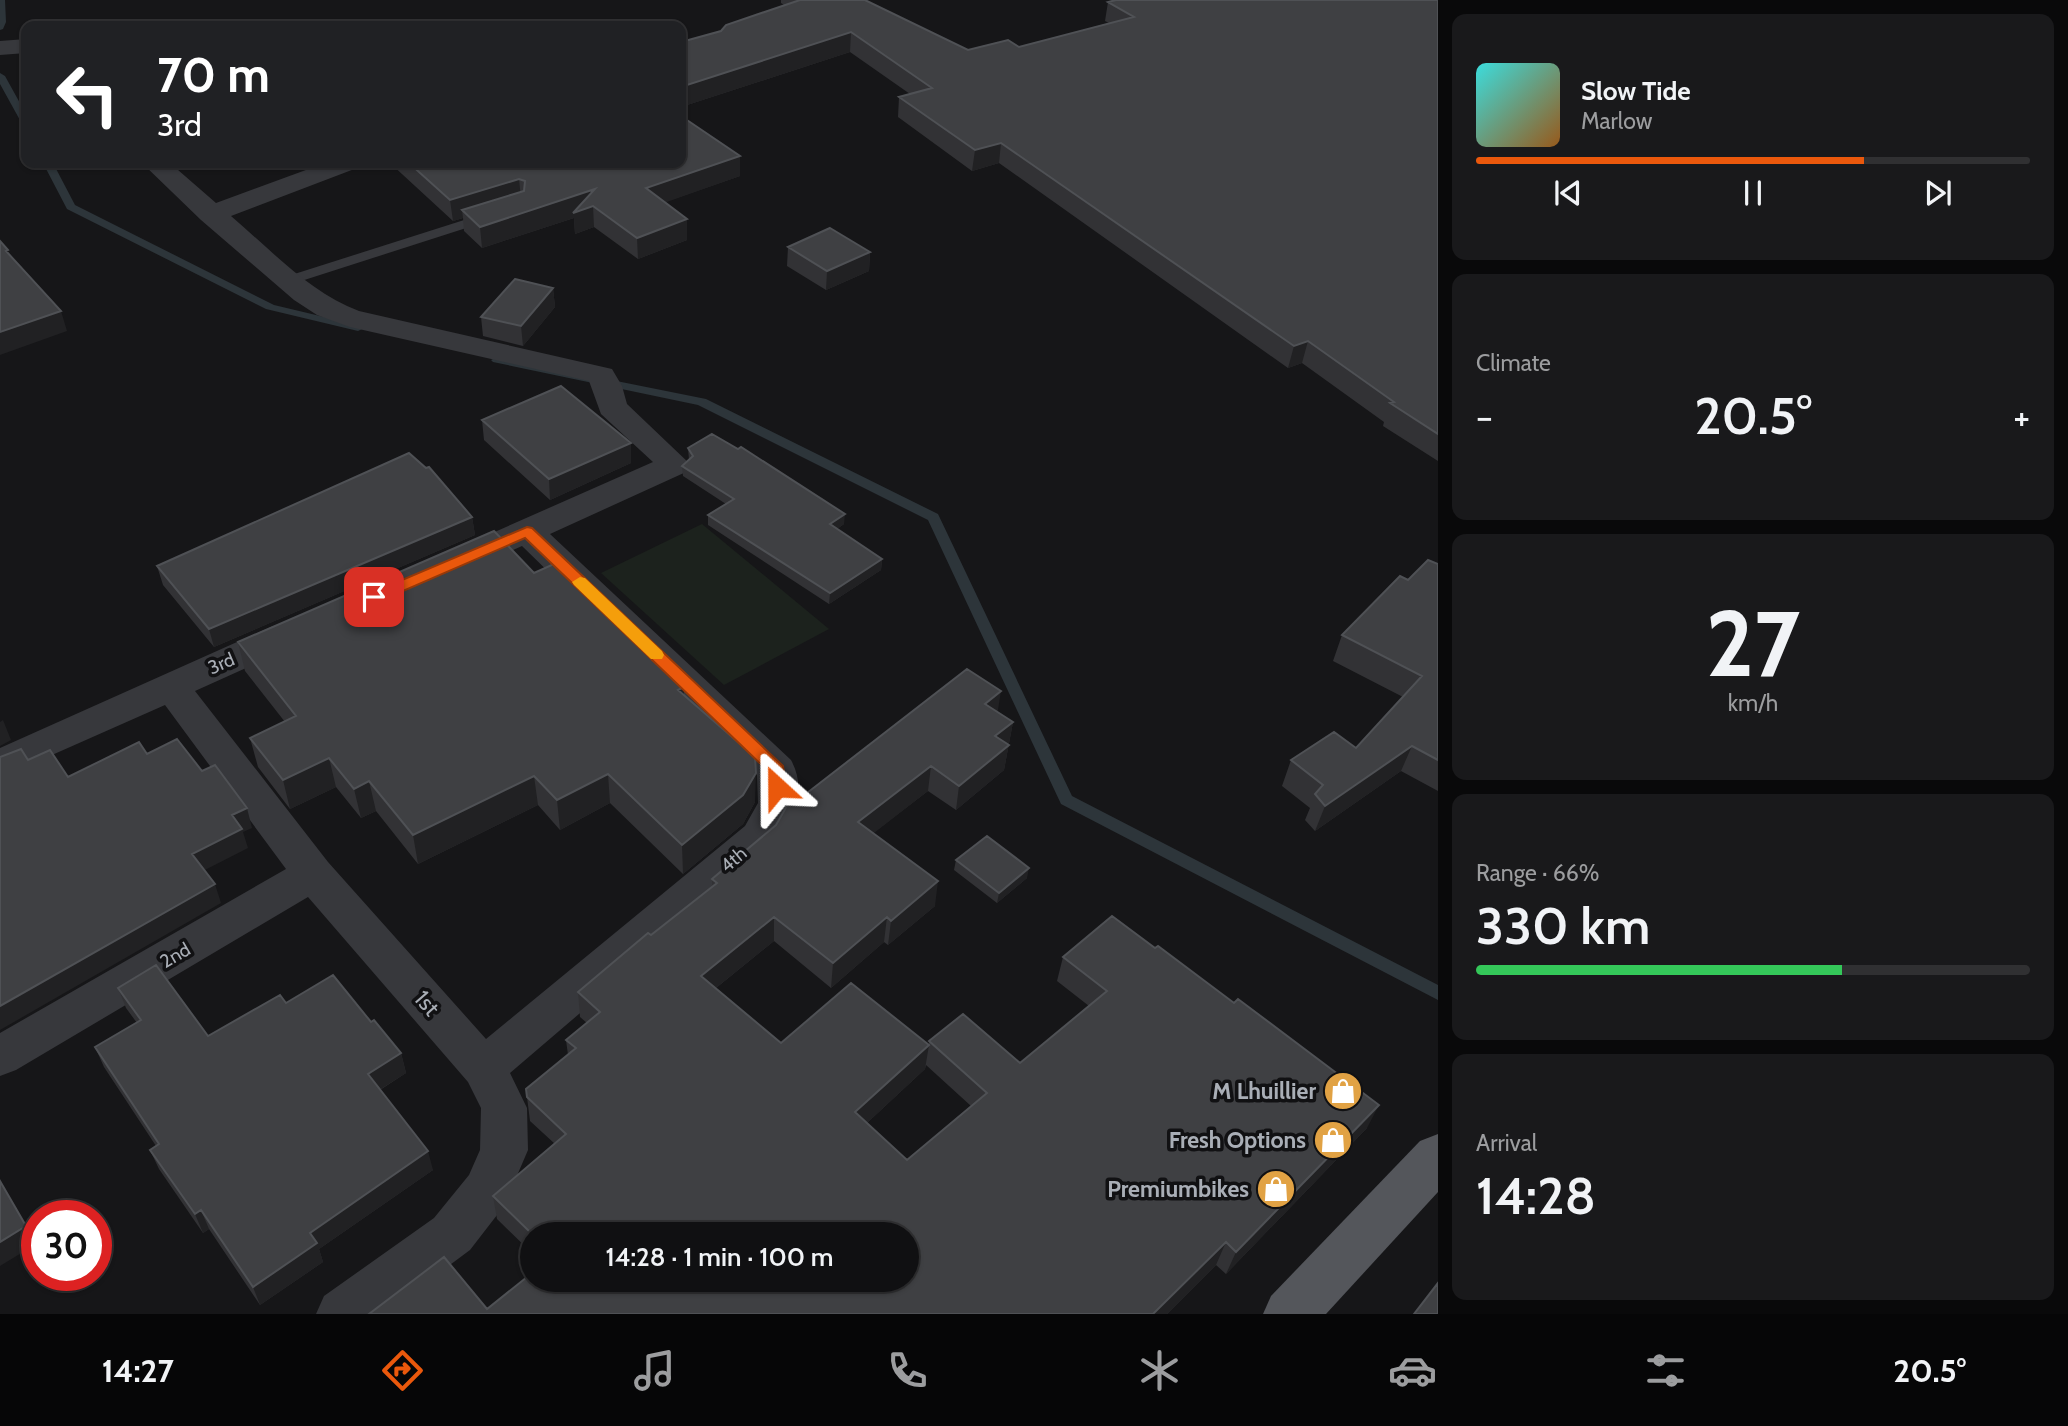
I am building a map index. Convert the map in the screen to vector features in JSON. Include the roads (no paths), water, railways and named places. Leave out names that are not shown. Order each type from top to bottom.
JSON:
[{"type":"main road","points":[[1290,1314],[1438,1157]]},
{"type":"street","points":[[160,168],[304,295],[327,309],[350,318],[604,381],[612,407],[675,465],[425,575]]},
{"type":"street","points":[[211,214],[335,168]]},
{"type":"street","name":"4th","points":[[484,1068],[759,836],[778,804],[777,770],[527,531]]},
{"type":"street","name":"3rd","points":[[0,764],[170,685],[310,625]]},
{"type":"street","name":"1st","points":[[170,685],[313,874],[484,1068],[504,1108],[504,1150],[488,1190],[452,1234],[342,1314]]},
{"type":"street","name":"2nd","points":[[0,1056],[313,874]]},
{"type":"lane","points":[[290,280],[494,215]]},
{"type":"waterway","points":[[0,27],[1,0]]},
{"type":"waterway","points":[[0,76],[21,113]]},
{"type":"waterway","points":[[51,168],[71,207],[270,307],[358,328]]},
{"type":"waterway","points":[[497,360],[702,402],[933,517],[1066,800],[1438,993]]},
{"type":"place","name":"M Lhuillier","points":[[1343,1091]]},
{"type":"place","name":"Fresh Options","points":[[1333,1140]]},
{"type":"place","name":"Premiumbikes","points":[[1276,1189]]}]
